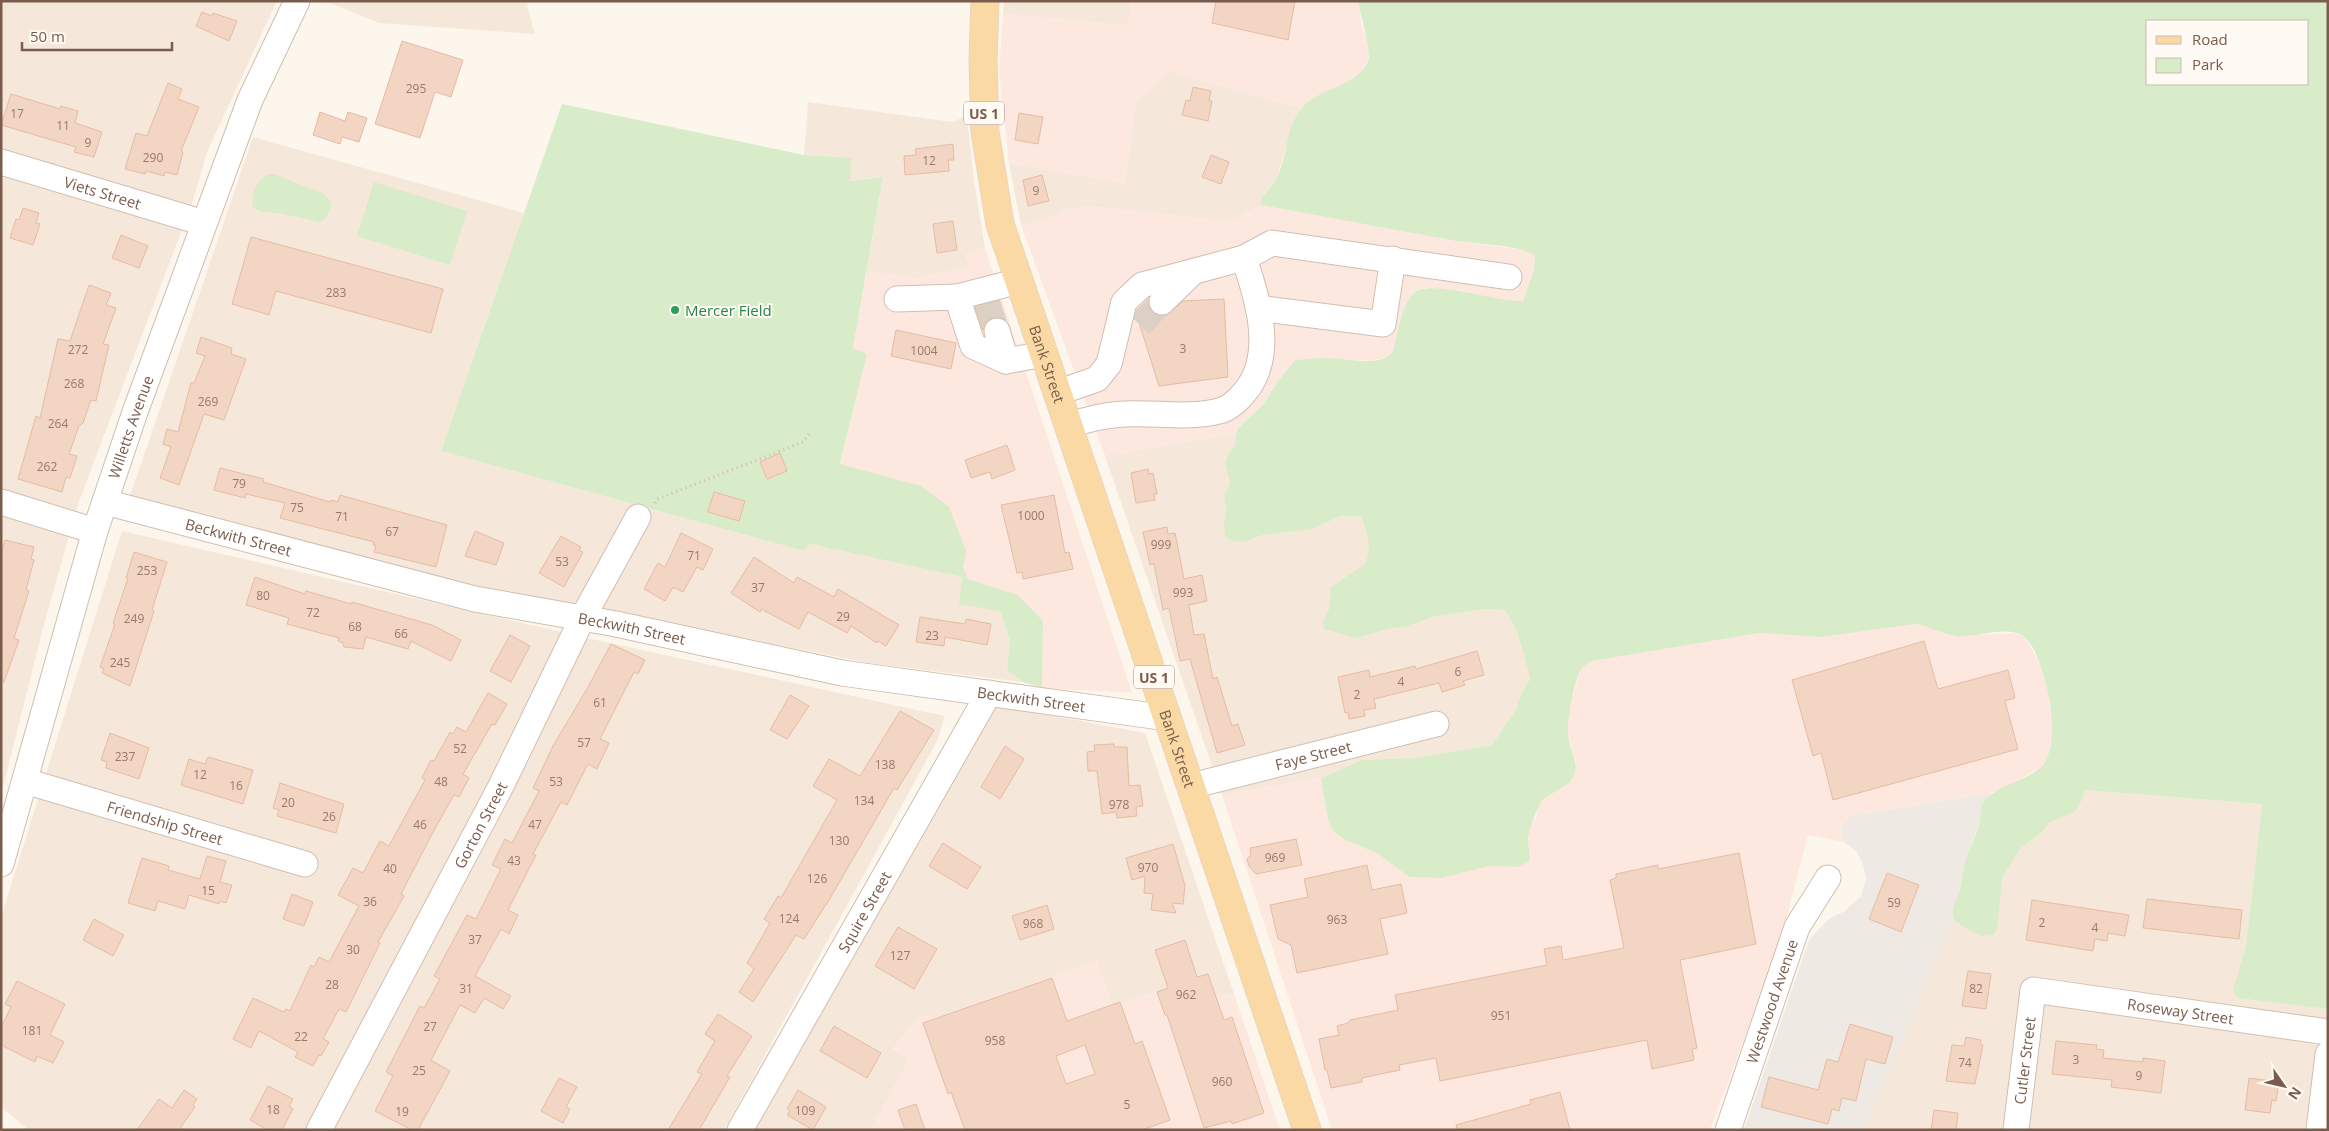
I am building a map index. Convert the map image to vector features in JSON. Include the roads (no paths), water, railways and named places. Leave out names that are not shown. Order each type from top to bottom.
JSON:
[{"type":"main road","name":"Bank Street","points":[[985,1],[983,60],[985,132],[1000,224],[1307,1130]]},
{"type":"street","name":"Willetts Avenue","points":[[1,864],[95,531],[135,412],[250,100],[297,1]]},
{"type":"street","name":"Viets Street","points":[[1,162],[204,223]]},
{"type":"street","points":[[1057,393],[1097,379],[1109,364],[1117,338],[1124,302],[1142,284],[1244,258],[1272,242],[1509,276]]},
{"type":"street","points":[[1068,426],[1095,417],[1124,414],[1193,414],[1221,411],[1237,402],[1257,373],[1261,349],[1256,295],[1244,258]]},
{"type":"street","points":[[1258,308],[1383,324],[1393,259]]},
{"type":"street","points":[[1162,302],[1193,272]]},
{"type":"street","points":[[897,299],[986,295],[1019,280]]},
{"type":"street","points":[[956,297],[973,346],[1006,362],[1044,354]]},
{"type":"street","points":[[1117,338],[1140,325]]},
{"type":"street","points":[[997,331],[1006,362]]},
{"type":"street","points":[[1,502],[95,531]]},
{"type":"street","name":"Beckwith Street","points":[[105,502],[475,599],[616,624],[842,673],[1168,718]]},
{"type":"street","name":"Gorton Street","points":[[319,1130],[501,786],[582,619],[647,513]]},
{"type":"street","name":"Squire Street","points":[[740,1130],[990,693]]},
{"type":"street","name":"Faye Street","points":[[1191,786],[1436,724]]},
{"type":"street","name":"Friendship Street","points":[[25,782],[306,864]]},
{"type":"street","name":"Westwood Avenue","points":[[1728,1130],[1797,927],[1828,878]]},
{"type":"street","name":"Roseway Street","points":[[2032,990],[2328,1032]]},
{"type":"street","name":"Cutler Street","points":[[2016,1130],[2032,990]]},
{"type":"street","points":[[2319,1130],[2328,1054]]},
{"type":"tunnel","points":[[987,300],[997,331]]},
{"type":"tunnel","points":[[1140,325],[1162,302]]},
{"type":"place","name":"Mercer Field","points":[[675,310]]}]
